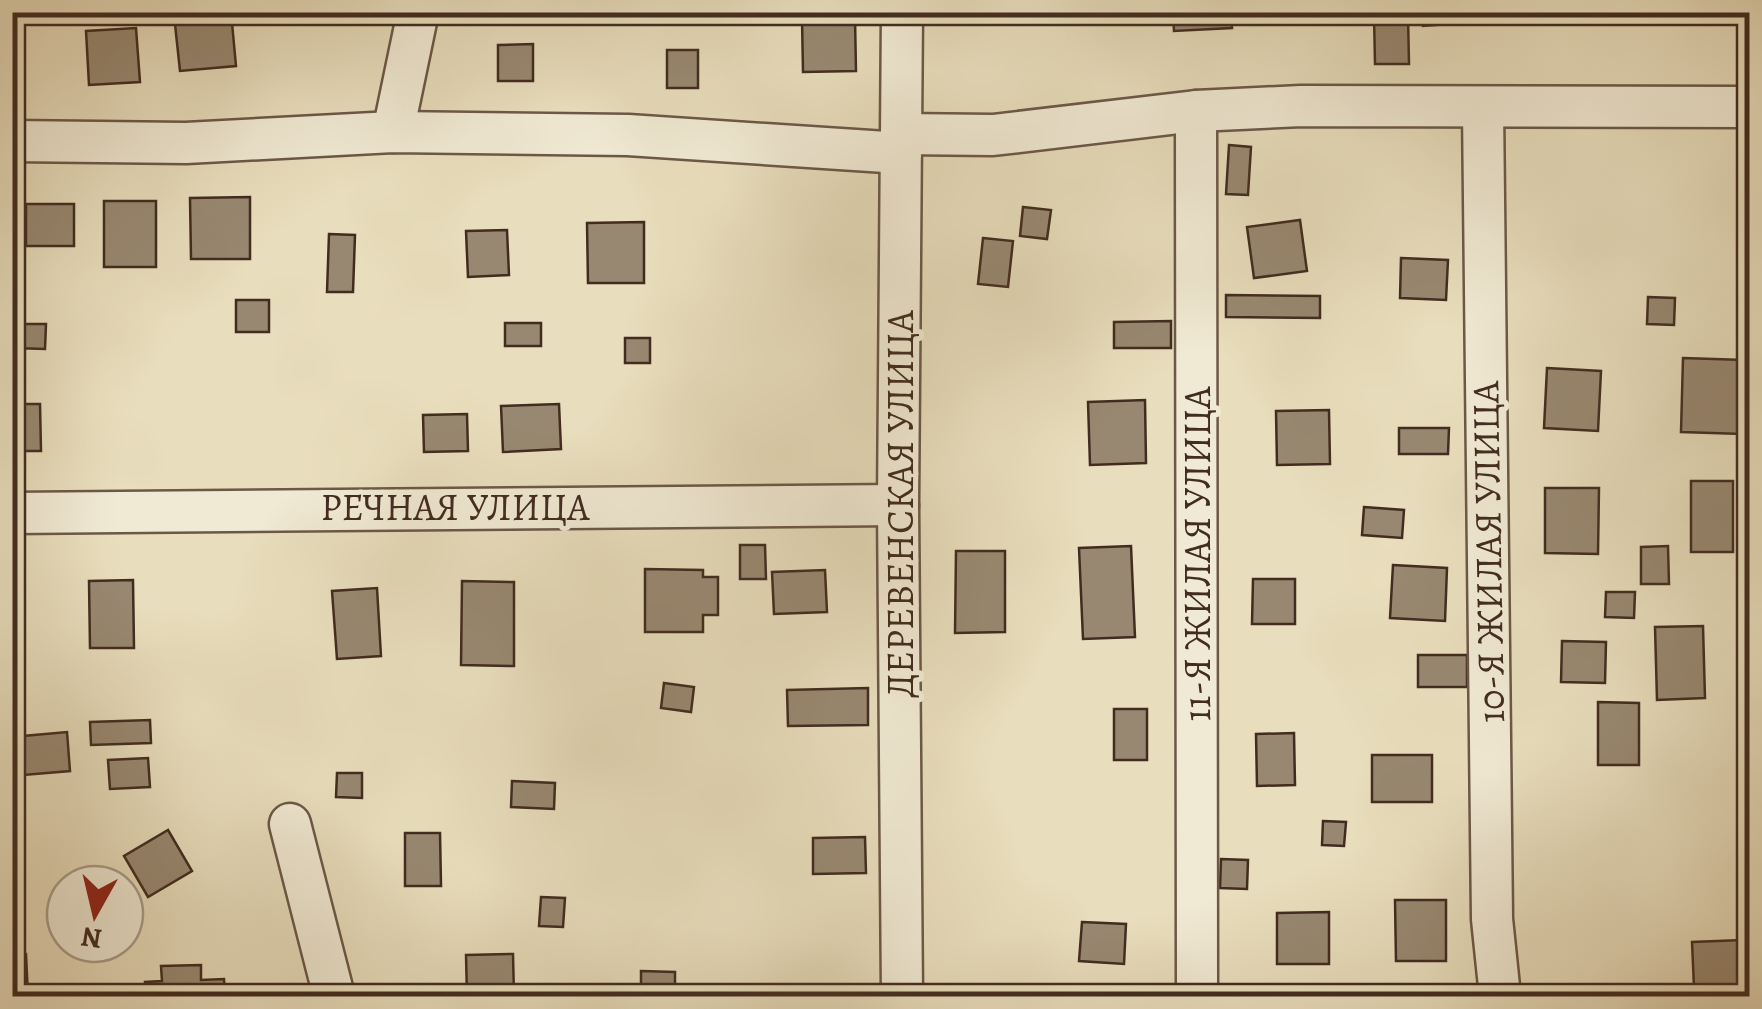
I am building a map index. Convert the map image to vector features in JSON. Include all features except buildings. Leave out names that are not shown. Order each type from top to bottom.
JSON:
[{"type":"street","points":[[394,132],[418,12]]},
{"type":"street","name":"ДЕРЕВЕНСКАЯ УЛИЦА","points":[[902,12],[898,505],[902,996]]},
{"type":"street","points":[[12,141],[186,143],[394,132],[901,144],[1196,112],[1302,106],[1750,107]]},
{"type":"street","name":"10-Я ЖИЛАЯ УЛИЦА","points":[[1484,108],[1492,918],[1500,996]]},
{"type":"street","name":"11-Я ЖИЛАЯ УЛИЦА","points":[[1196,112],[1197,996]]},
{"type":"street","name":"РЕЧНАЯ УЛИЦА","points":[[12,513],[898,505]]},
{"type":"street","points":[[290,824],[334,996]]}]
